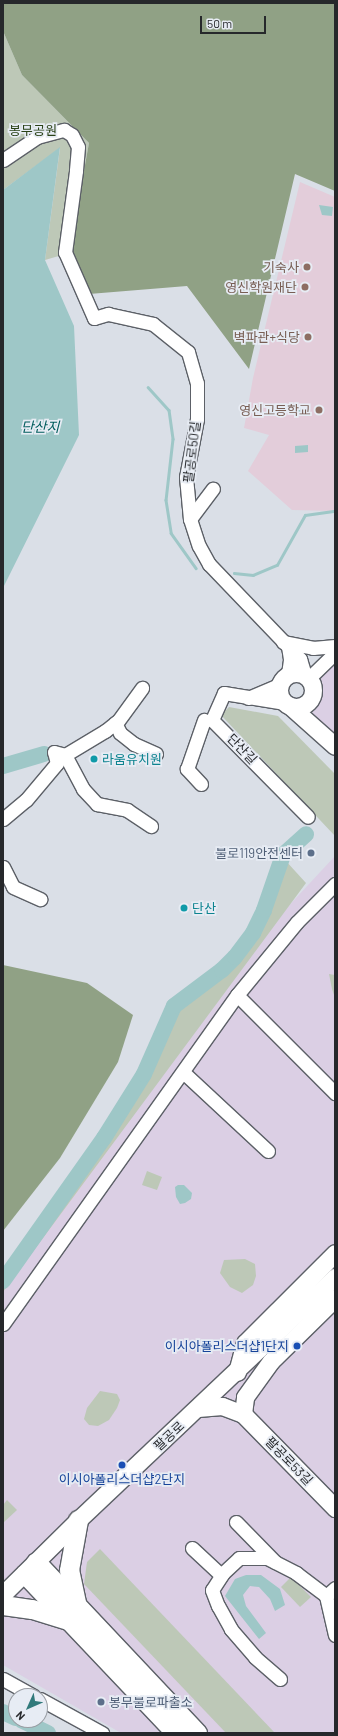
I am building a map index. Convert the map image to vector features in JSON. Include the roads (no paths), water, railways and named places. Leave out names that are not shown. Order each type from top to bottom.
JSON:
[{"type":"highway","points":[[73,1614],[70,1570],[78,1520]]},
{"type":"highway","points":[[30,1568],[73,1614],[176,1733]]},
{"type":"highway","points":[[3,1605],[73,1614],[197,1733]]},
{"type":"main road","points":[[309,683],[283,679],[279,694],[288,705],[332,742]]},
{"type":"main road","points":[[288,705],[302,706],[309,683]]},
{"type":"main road","points":[[309,683],[316,715],[332,742]]},
{"type":"main road","points":[[237,1372],[245,1343],[335,1253]]},
{"type":"main road","name":"팔공로","points":[[3,1594],[78,1520],[237,1372],[335,1277]]},
{"type":"main road","points":[[198,1408],[222,1406],[243,1414],[245,1397],[271,1361],[335,1298]]},
{"type":"main road","points":[[237,1372],[271,1361]]},
{"type":"main road","name":"팔공로53길","points":[[243,1414],[335,1508]]},
{"type":"street","name":"팔공로50길","points":[[3,160],[37,137],[64,130],[72,135],[78,146],[65,252],[94,318],[108,314],[153,324],[188,352],[197,383],[197,419],[186,477],[190,519],[199,546],[209,564],[300,659],[309,683]]},
{"type":"street","points":[[190,519],[213,489]]},
{"type":"street","points":[[248,698],[283,679],[290,659],[286,644],[313,648],[335,646]]},
{"type":"street","points":[[309,683],[335,653]]},
{"type":"street","points":[[65,755],[115,723],[142,688]]},
{"type":"street","name":"단산길","points":[[248,698],[224,692],[212,720],[308,817]]},
{"type":"street","points":[[248,698],[288,705]]},
{"type":"street","points":[[201,784],[187,769],[204,720]]},
{"type":"street","points":[[115,723],[120,732],[134,744],[156,754]]},
{"type":"street","points":[[3,819],[26,800],[57,763],[54,752],[65,755],[83,789],[97,804],[127,810],[151,826]]},
{"type":"street","points":[[3,867],[13,887],[40,899]]},
{"type":"street","points":[[3,1324],[237,995],[297,922],[335,884]]},
{"type":"street","points":[[237,995],[335,1093]]},
{"type":"street","points":[[183,1072],[268,1151]]},
{"type":"street","points":[[236,1522],[275,1562]]},
{"type":"street","points":[[192,1548],[221,1576]]},
{"type":"street","points":[[280,1679],[255,1657],[231,1629],[218,1606],[212,1590],[221,1576],[239,1558],[267,1558],[330,1592],[335,1636]]},
{"type":"street","points":[[3,1679],[19,1688]]},
{"type":"street","points":[[48,1703],[102,1733]]},
{"type":"water","name":"단산지","points":[[60,147],[45,260],[74,326],[79,435],[3,588],[3,190]]},
{"type":"water","points":[[319,205],[333,207],[332,216],[322,215]]},
{"type":"water","points":[[292,405],[305,405],[305,412],[292,413]]},
{"type":"water","points":[[308,445],[308,452],[295,453],[295,446]]},
{"type":"water","points":[[178,1185],[184,1185],[192,1193],[191,1199],[185,1203],[180,1204],[176,1197],[175,1187]]},
{"type":"water","points":[[246,1575],[261,1575],[280,1589],[285,1605],[275,1611],[270,1599],[259,1587],[250,1586],[243,1595],[246,1606],[266,1633],[259,1639],[225,1596],[235,1579]]},
{"type":"waterway","points":[[148,387],[169,410],[173,439],[166,500],[171,533],[196,568]]},
{"type":"waterway","points":[[234,573],[253,575],[277,565],[305,515],[335,511]]},
{"type":"waterway","points":[[3,766],[44,754]]},
{"type":"waterway","points":[[3,1281],[104,1138],[144,1074],[174,1006],[222,970],[235,957],[253,933],[264,910],[283,855],[306,834]]},
{"type":"waterway","points":[[3,1712],[8,1714]]},
{"type":"waterway","points":[[38,1728],[48,1733]]},
{"type":"place","name":"기숙사","points":[[307,267]]},
{"type":"place","name":"영신학원재단","points":[[305,287]]},
{"type":"place","name":"벽파관+식당","points":[[308,337]]},
{"type":"place","name":"영신고등학교","points":[[319,410]]},
{"type":"place","name":"라움유치원","points":[[94,759]]},
{"type":"place","name":"불로119안전센터","points":[[311,853]]},
{"type":"place","name":"단산","points":[[184,908]]},
{"type":"place","name":"이시아폴리스더샵1단지","points":[[297,1346]]},
{"type":"place","name":"이시아폴리스더샵2단지","points":[[122,1465]]},
{"type":"place","name":"봉무불로파출소","points":[[101,1702]]},
{"type":"park label","name":"봉무공원","points":[[33,130]]}]
